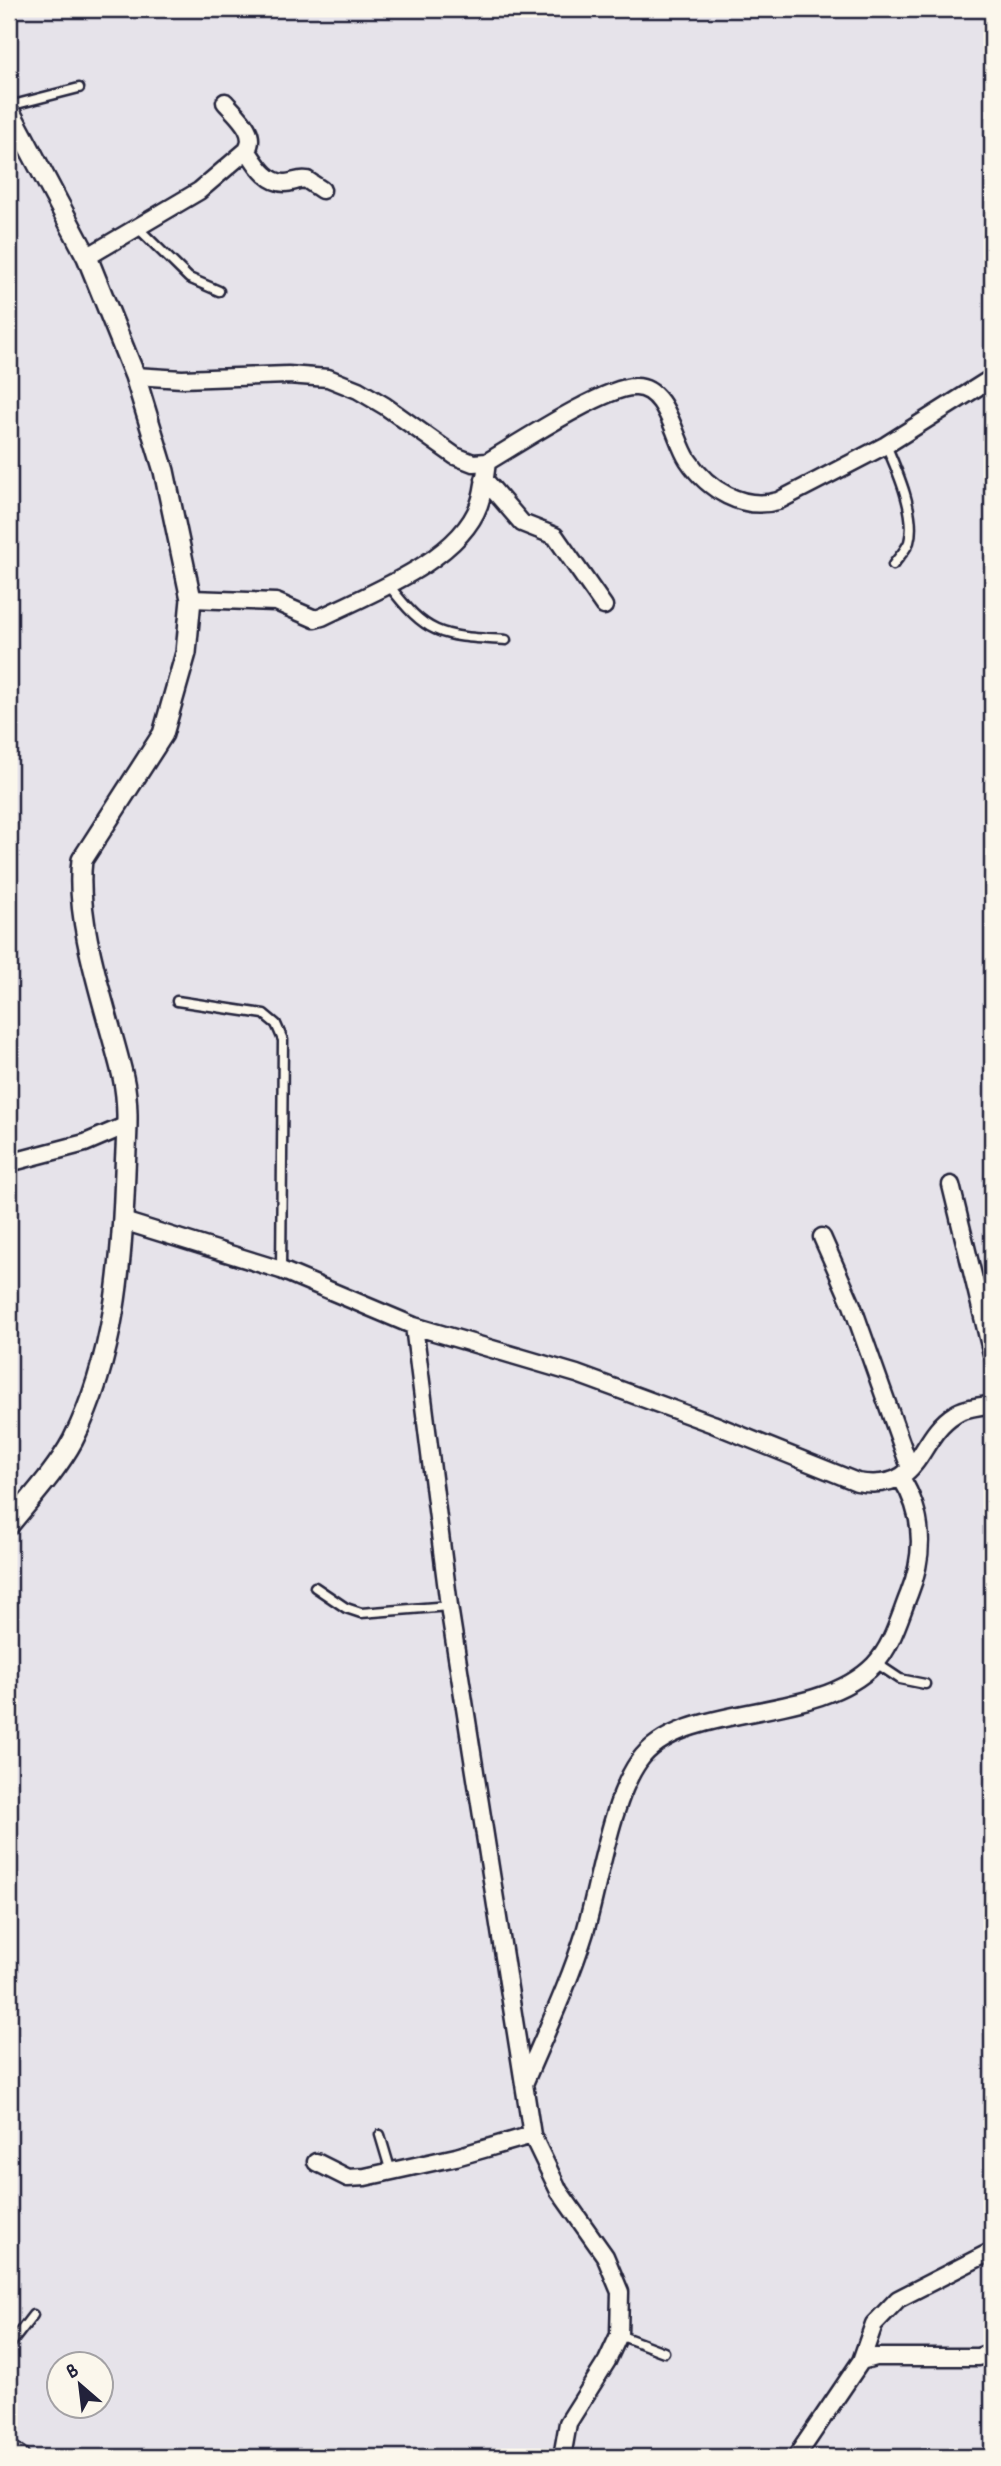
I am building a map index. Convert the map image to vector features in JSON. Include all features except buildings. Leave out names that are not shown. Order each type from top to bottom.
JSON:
[{"type":"street","points":[[87,257],[139,229],[199,191],[247,150],[252,143],[251,134],[225,102]]},
{"type":"street","points":[[9,108],[87,257],[135,376],[163,471],[191,599],[186,653],[163,734],[82,860],[79,879],[93,960],[124,1081],[127,1125],[124,1221],[112,1331],[105,1359],[72,1441],[9,1525]]},
{"type":"street","points":[[247,150],[260,169],[274,181],[282,184],[302,178],[323,190]]},
{"type":"street","points":[[135,376],[182,379],[288,375],[328,378],[376,401],[456,456],[473,463],[487,462],[563,417],[621,389],[635,386],[647,390],[657,398],[668,414],[690,462],[729,497],[745,505],[761,506],[778,501],[886,445],[992,378]]},
{"type":"street","points":[[191,599],[276,602],[315,619],[388,584],[446,548],[468,526],[480,505],[487,462]]},
{"type":"street","points":[[484,480],[522,523],[555,536],[604,606]]},
{"type":"street","points":[[9,1163],[85,1143],[127,1125]]},
{"type":"street","points":[[951,1185],[988,1315],[992,1354]]},
{"type":"street","points":[[124,1221],[281,1270],[414,1326],[577,1374],[713,1424],[857,1482],[872,1485],[905,1473],[954,1414],[992,1404]]},
{"type":"street","points":[[523,2087],[580,1946],[607,1845],[639,1761],[652,1746],[675,1734],[712,1722],[820,1698],[851,1684],[876,1663],[896,1628],[919,1570],[919,1533],[915,1500],[852,1305],[822,1237]]},
{"type":"street","points":[[414,1326],[449,1606],[513,1999],[523,2087],[533,2135],[559,2191],[605,2256],[620,2292],[619,2335],[607,2361],[568,2423],[562,2457]]},
{"type":"street","points":[[316,2162],[348,2178],[391,2172],[533,2135]]},
{"type":"street","points":[[796,2457],[861,2361],[874,2324],[898,2299],[992,2251]]},
{"type":"street","points":[[861,2361],[875,2357],[978,2357],[992,2353]]},
{"type":"street","points":[[9,2449],[19,2457]]},
{"type":"lane","points":[[9,108],[79,88]]},
{"type":"lane","points":[[139,229],[189,278],[219,291]]},
{"type":"lane","points":[[886,445],[900,476],[911,530],[908,545],[892,565]]},
{"type":"lane","points":[[388,584],[420,623],[442,634],[506,640]]},
{"type":"lane","points":[[177,1001],[264,1014],[276,1024],[283,1040],[281,1270]]},
{"type":"lane","points":[[315,1587],[346,1608],[361,1613],[449,1606]]},
{"type":"lane","points":[[876,1663],[900,1679],[925,1685]]},
{"type":"lane","points":[[380,2135],[391,2172]]},
{"type":"lane","points":[[9,2346],[33,2315]]},
{"type":"lane","points":[[619,2335],[664,2352]]}]
